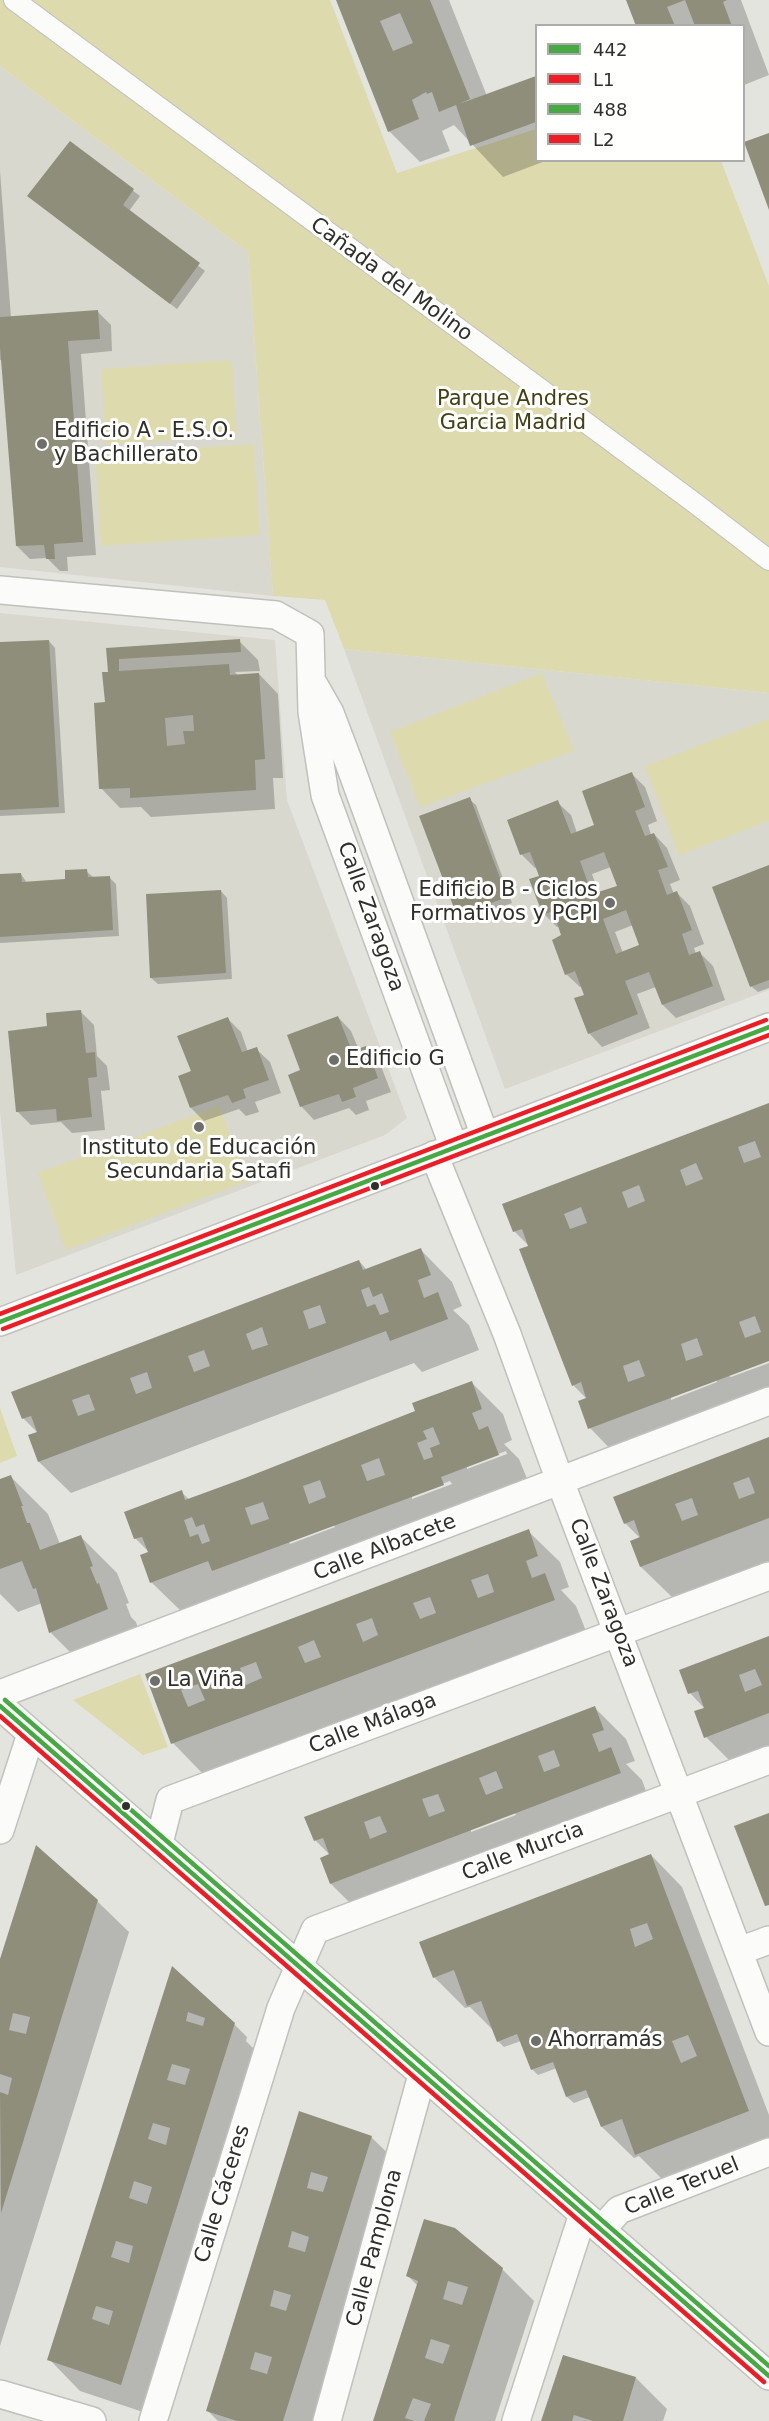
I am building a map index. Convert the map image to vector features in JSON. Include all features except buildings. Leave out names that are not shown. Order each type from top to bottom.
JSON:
[{"type":"street","name":"Cañada del Molino","points":[[14,0],[769,560]]},
{"type":"street","name":"Calle Zaragoza","points":[[0,590],[276,615],[310,634],[312,712],[326,795],[507,1334],[560,1481],[739,1951],[761,1985],[769,2032]]},
{"type":"street","name":"Calle Zaragoza","points":[[312,681],[330,713],[485,1136]]},
{"type":"street","points":[[0,1322],[769,1027]]},
{"type":"street","name":"Calle Albacete","points":[[0,1694],[769,1401]]},
{"type":"street","points":[[617,1632],[769,1576]]},
{"type":"street","name":"Calle Málaga","points":[[159,1843],[170,1800],[617,1632]]},
{"type":"street","points":[[0,1706],[769,2376]]},
{"type":"street","points":[[0,1830],[31,1734]]},
{"type":"street","name":"Calle Murcia","points":[[299,1968],[315,1930],[769,1760]]},
{"type":"street","points":[[739,1951],[769,1940]]},
{"type":"street","name":"Calle Cáceres","points":[[153,2421],[281,2008],[299,1968]]},
{"type":"street","name":"Calle Pamplona","points":[[327,2421],[422,2075]]},
{"type":"street","name":"Calle Teruel","points":[[592,2222],[769,2152]]},
{"type":"street","points":[[516,2421],[592,2222]]},
{"type":"street","points":[[0,2394],[92,2421]]},
{"type":"shaded area","points":[[0,66],[248,252],[273,596],[0,567]]},
{"type":"shaded area","points":[[0,613],[275,640],[287,800],[407,1118],[385,1135],[16,1275],[0,1111]]},
{"type":"shaded area","points":[[344,649],[769,693],[769,990],[505,1089]]},
{"type":"green space","name":"Parque Andres Garcia Madrid","points":[[0,0],[330,0],[397,173],[535,129],[535,162],[721,162],[769,286],[769,693],[344,649],[325,600],[273,596],[248,252],[0,66]]},
{"type":"green space","points":[[232,360],[237,436],[106,445],[101,369]]},
{"type":"green space","points":[[254,444],[260,535],[101,546],[95,455]]},
{"type":"green space","points":[[542,673],[574,751],[420,807],[390,732]]},
{"type":"green space","points":[[769,719],[769,821],[679,855],[645,766]]},
{"type":"green space","points":[[219,1106],[248,1181],[66,1250],[38,1173]]},
{"type":"green space","points":[[0,1408],[17,1456],[0,1463]]},
{"type":"green space","points":[[140,1674],[168,1747],[143,1755],[73,1700]]},
{"type":"transit line","name":"L2","points":[[0,1314],[766,1020]]},
{"type":"transit line","name":"442","points":[[0,1322],[769,1027]]},
{"type":"transit line","name":"L1","points":[[3,1329],[769,1035]]},
{"type":"transit line","name":"488","points":[[5,1700],[769,2366]]},
{"type":"transit line","name":"442","points":[[0,1706],[769,2376]]},
{"type":"transit line","name":"L1","points":[[0,1716],[764,2382]]},
{"type":"place","name":"Edificio A - E.S.O. y Bachillerato","points":[[42,444]]},
{"type":"place","name":"Edificio B - Ciclos Formativos y PCPI","points":[[610,903]]},
{"type":"place","name":"Edificio G","points":[[334,1060]]},
{"type":"place","name":"Instituto de Educación Secundaria Satafi","points":[[199,1127]]},
{"type":"place","name":"La Viña","points":[[155,1681]]},
{"type":"place","name":"Ahorramás","points":[[536,2041]]}]
